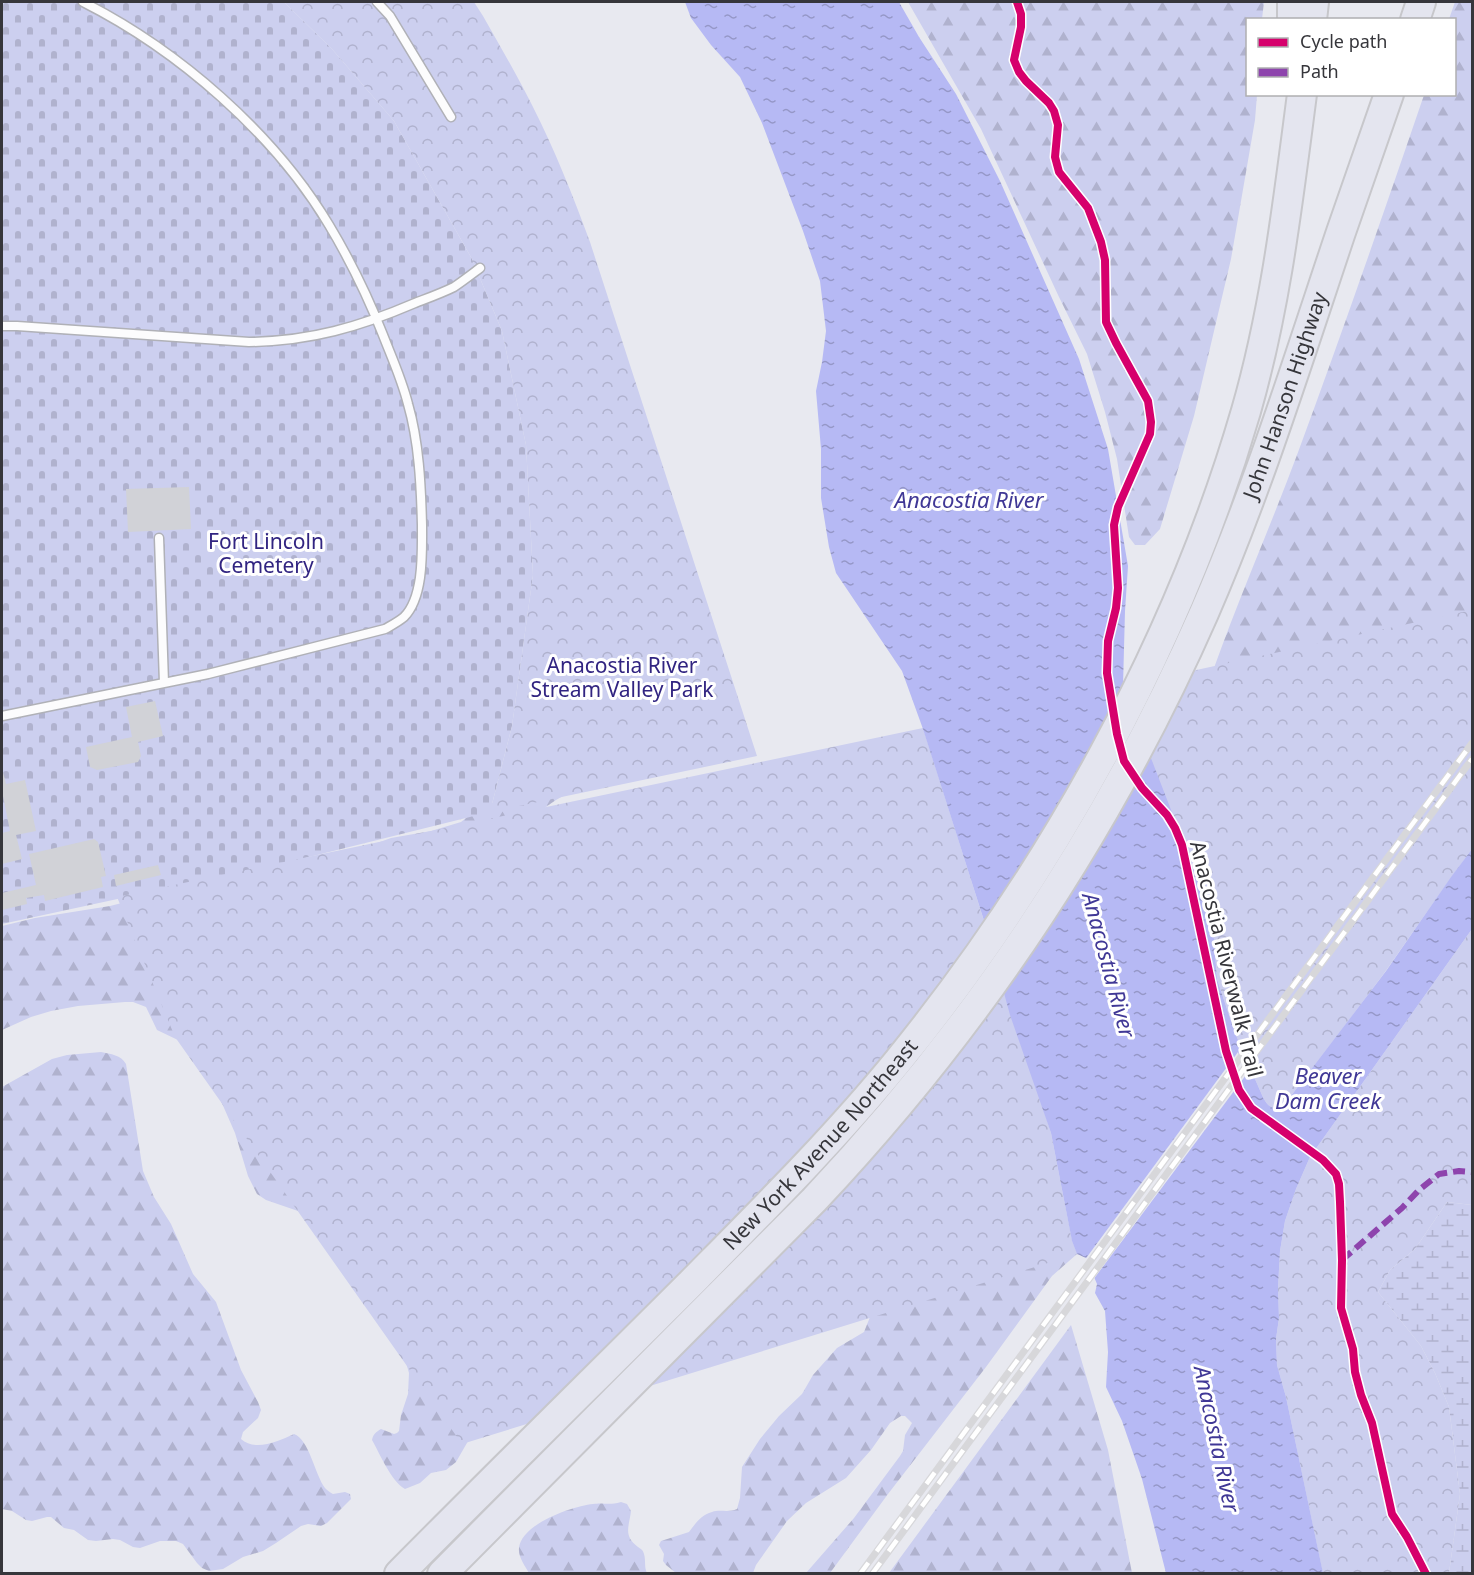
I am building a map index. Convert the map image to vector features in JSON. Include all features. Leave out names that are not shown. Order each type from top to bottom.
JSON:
[{"type":"highway","points":[[1292,2],[1293,18]]},
{"type":"highway","points":[[1312,18],[1314,2]]},
{"type":"highway","points":[[1398,18],[1402,2]]},
{"type":"highway","points":[[1416,18],[1421,2]]},
{"type":"highway","points":[[1284,233],[1292,96]]},
{"type":"highway","name":"John Hanson Highway","points":[[1155,649],[1200,545],[1238,437],[1252,387],[1265,335],[1284,233],[1302,96]]},
{"type":"highway","points":[[1341,232],[1377,96]]},
{"type":"highway","name":"John Hanson Highway","points":[[1168,690],[1204,613],[1238,529],[1290,386],[1388,96]]},
{"type":"highway","name":"New York Avenue Northeast","points":[[399,1574],[583,1392],[798,1173],[895,1065],[959,982],[1021,893],[1074,807],[1155,649]]},
{"type":"highway","name":"New York Avenue Northeast","points":[[442,1574],[833,1180],[891,1115],[971,1016],[1018,949],[1059,886],[1120,783],[1168,690]]},
{"type":"highway","points":[[383,1574],[460,1513]]},
{"type":"lane","points":[[2,716],[267,660],[385,629],[397,623],[411,608],[421,567],[421,501],[408,404],[377,319],[351,264],[328,224],[303,186],[274,151],[221,97],[147,40],[109,15],[83,2]]},
{"type":"lane","points":[[377,2],[390,16],[452,117]]},
{"type":"lane","points":[[2,326],[279,342],[308,338],[377,319],[452,288],[480,268]]},
{"type":"lane","points":[[159,538],[164,683]]},
{"type":"green space","name":"Fort Lincoln Cemetery","points":[[2,2],[284,2],[332,49],[394,121],[472,259],[502,331],[526,445],[533,575],[512,726],[490,812],[297,860],[2,924]]},
{"type":"green space","name":"Anacostia River Stream Valley Park","points":[[284,2],[474,2],[483,16],[540,122],[590,242],[757,756],[490,812],[512,726],[533,575],[526,445],[502,331],[472,259],[394,121],[332,49]]},
{"type":"green space","points":[[908,2],[1264,2],[1262,18],[1246,18],[1246,96],[1257,96],[1255,120],[1231,259],[1194,416],[1160,529],[1145,545],[1135,545],[1129,537],[1117,459],[1087,354],[981,129]]},
{"type":"green space","points":[[1455,2],[1472,2],[1472,700],[1207,688],[1286,484],[1424,96],[1456,96],[1456,18],[1449,18]]},
{"type":"green space","points":[[1472,610],[1472,849],[1359,1007],[1279,1111],[1276,1110],[1264,1098],[1235,1033],[1217,979],[1214,939],[1123,686]]},
{"type":"green space","points":[[923,728],[1051,1133],[1072,1241],[1077,1254],[462,1444],[175,1037],[117,897]]},
{"type":"green space","points":[[627,774],[564,795],[546,807],[520,831],[471,1436],[456,1462],[446,1470],[431,1473],[420,1483],[405,1489],[391,1474],[372,1440],[375,1433],[381,1429],[394,1434],[399,1431],[401,1415],[408,1394],[409,1373],[405,1359],[302,1215],[298,1211],[266,1200],[257,1194],[248,1176],[235,1133],[210,1076],[180,1041],[157,1030],[146,1007],[133,1002],[78,1006],[51,1011],[2,1030],[2,926],[35,918],[110,906],[185,887],[341,856],[391,838],[431,831],[461,822],[472,813],[473,807]]},
{"type":"green space","points":[[1472,929],[1472,1205],[1447,1202],[1415,1249],[1390,1270],[1378,1292],[1421,1346],[1449,1407],[1460,1494],[1449,1573],[1323,1574],[1286,1397],[1277,1365],[1280,1251],[1285,1221],[1310,1157]]},
{"type":"green space","points":[[101,1052],[119,1057],[126,1064],[143,1171],[154,1197],[171,1224],[193,1274],[216,1302],[241,1370],[261,1410],[258,1418],[243,1432],[241,1439],[253,1445],[260,1445],[294,1434],[304,1443],[325,1488],[333,1494],[345,1492],[350,1494],[351,1499],[327,1523],[321,1526],[308,1524],[301,1526],[263,1551],[243,1557],[223,1569],[209,1571],[202,1568],[183,1544],[176,1541],[160,1541],[140,1548],[120,1540],[88,1540],[74,1530],[64,1528],[51,1517],[32,1521],[12,1511],[2,1509],[2,1087],[52,1059],[67,1055]]},
{"type":"green space","points":[[1062,1193],[1077,1254],[1052,1276],[830,1573],[806,1573],[854,1518],[900,1456],[905,1435],[912,1423],[905,1416],[890,1423],[871,1450],[846,1478],[806,1503],[787,1521],[756,1565],[753,1573],[676,1573],[666,1565],[659,1545],[661,1541],[689,1532],[708,1513],[737,1509],[742,1467],[760,1439],[779,1416],[802,1394],[813,1375],[837,1348],[864,1332],[870,1317]]},
{"type":"green space","points":[[1447,1202],[1472,1205],[1472,1573],[1449,1573],[1460,1494],[1449,1407],[1421,1346],[1378,1292],[1390,1270],[1415,1249]]},
{"type":"green space","points":[[1071,1325],[1108,1450],[1132,1573],[889,1573]]},
{"type":"green space","points":[[621,1502],[627,1504],[631,1511],[628,1527],[630,1539],[643,1552],[647,1573],[529,1573],[522,1561],[519,1548],[522,1539],[538,1524],[561,1512],[584,1505]]},
{"type":"water","name":"Anacostia River","points":[[685,2],[899,2],[956,94],[1000,181],[1079,359],[1108,449],[1128,566],[1123,686],[1206,900],[1214,939],[1217,979],[1235,1033],[1262,1095],[1269,1105],[1279,1110],[1287,1101],[1386,971],[1472,849],[1472,929],[1310,1157],[1285,1221],[1280,1251],[1277,1365],[1286,1397],[1323,1573],[1166,1573],[1142,1479],[1122,1421],[1106,1387],[1108,1352],[1105,1311],[1095,1293],[1097,1284],[1086,1258],[1077,1254],[1072,1241],[1051,1133],[1010,1015],[986,927],[923,729],[902,671],[836,573],[829,547],[821,498],[821,449],[816,391],[826,331],[820,281],[762,123],[740,77],[711,45],[691,18]]},
{"type":"pier","points":[[1238,1052],[1246,1075],[1093,1280],[1084,1261]]},
{"type":"building","points":[[189,487],[191,529],[128,532],[126,489]]},
{"type":"building","points":[[155,701],[163,736],[138,742],[141,756],[138,762],[97,770],[90,767],[86,747],[132,737],[126,707]]},
{"type":"building","points":[[2,768],[6,784],[25,780],[36,831],[16,835],[22,859],[2,864],[2,833],[10,831],[2,791]]},
{"type":"building","points":[[94,839],[98,842],[106,876],[101,877],[103,887],[45,901],[44,895],[26,898],[27,904],[2,910],[2,893],[36,885],[29,854]]},
{"type":"building","points":[[158,865],[161,875],[116,886],[114,875]]},
{"type":"railway","points":[[860,1574],[1472,743]]},
{"type":"railway","points":[[872,1574],[1472,759]]},
{"type":"marked path","points":[[1342,1260],[1439,1174],[1472,1172]]},
{"type":"cycle path","name":"Anacostia Riverwalk Trail","points":[[1017,2],[1021,14],[1021,27],[1014,60],[1026,81],[1049,103],[1054,111],[1058,125],[1055,157],[1059,172],[1088,208],[1101,242],[1105,260],[1106,322],[1148,401],[1151,422],[1150,434],[1118,507],[1114,525],[1118,588],[1108,641],[1107,673],[1124,761],[1142,788],[1167,815],[1182,845],[1226,1051],[1239,1090],[1251,1108],[1323,1160],[1336,1174],[1340,1202],[1341,1308],[1353,1349],[1355,1372],[1372,1423],[1392,1514],[1426,1574]]},
{"type":"water label","name":"Beaver Dam Creek","points":[[1328,1088]]}]
